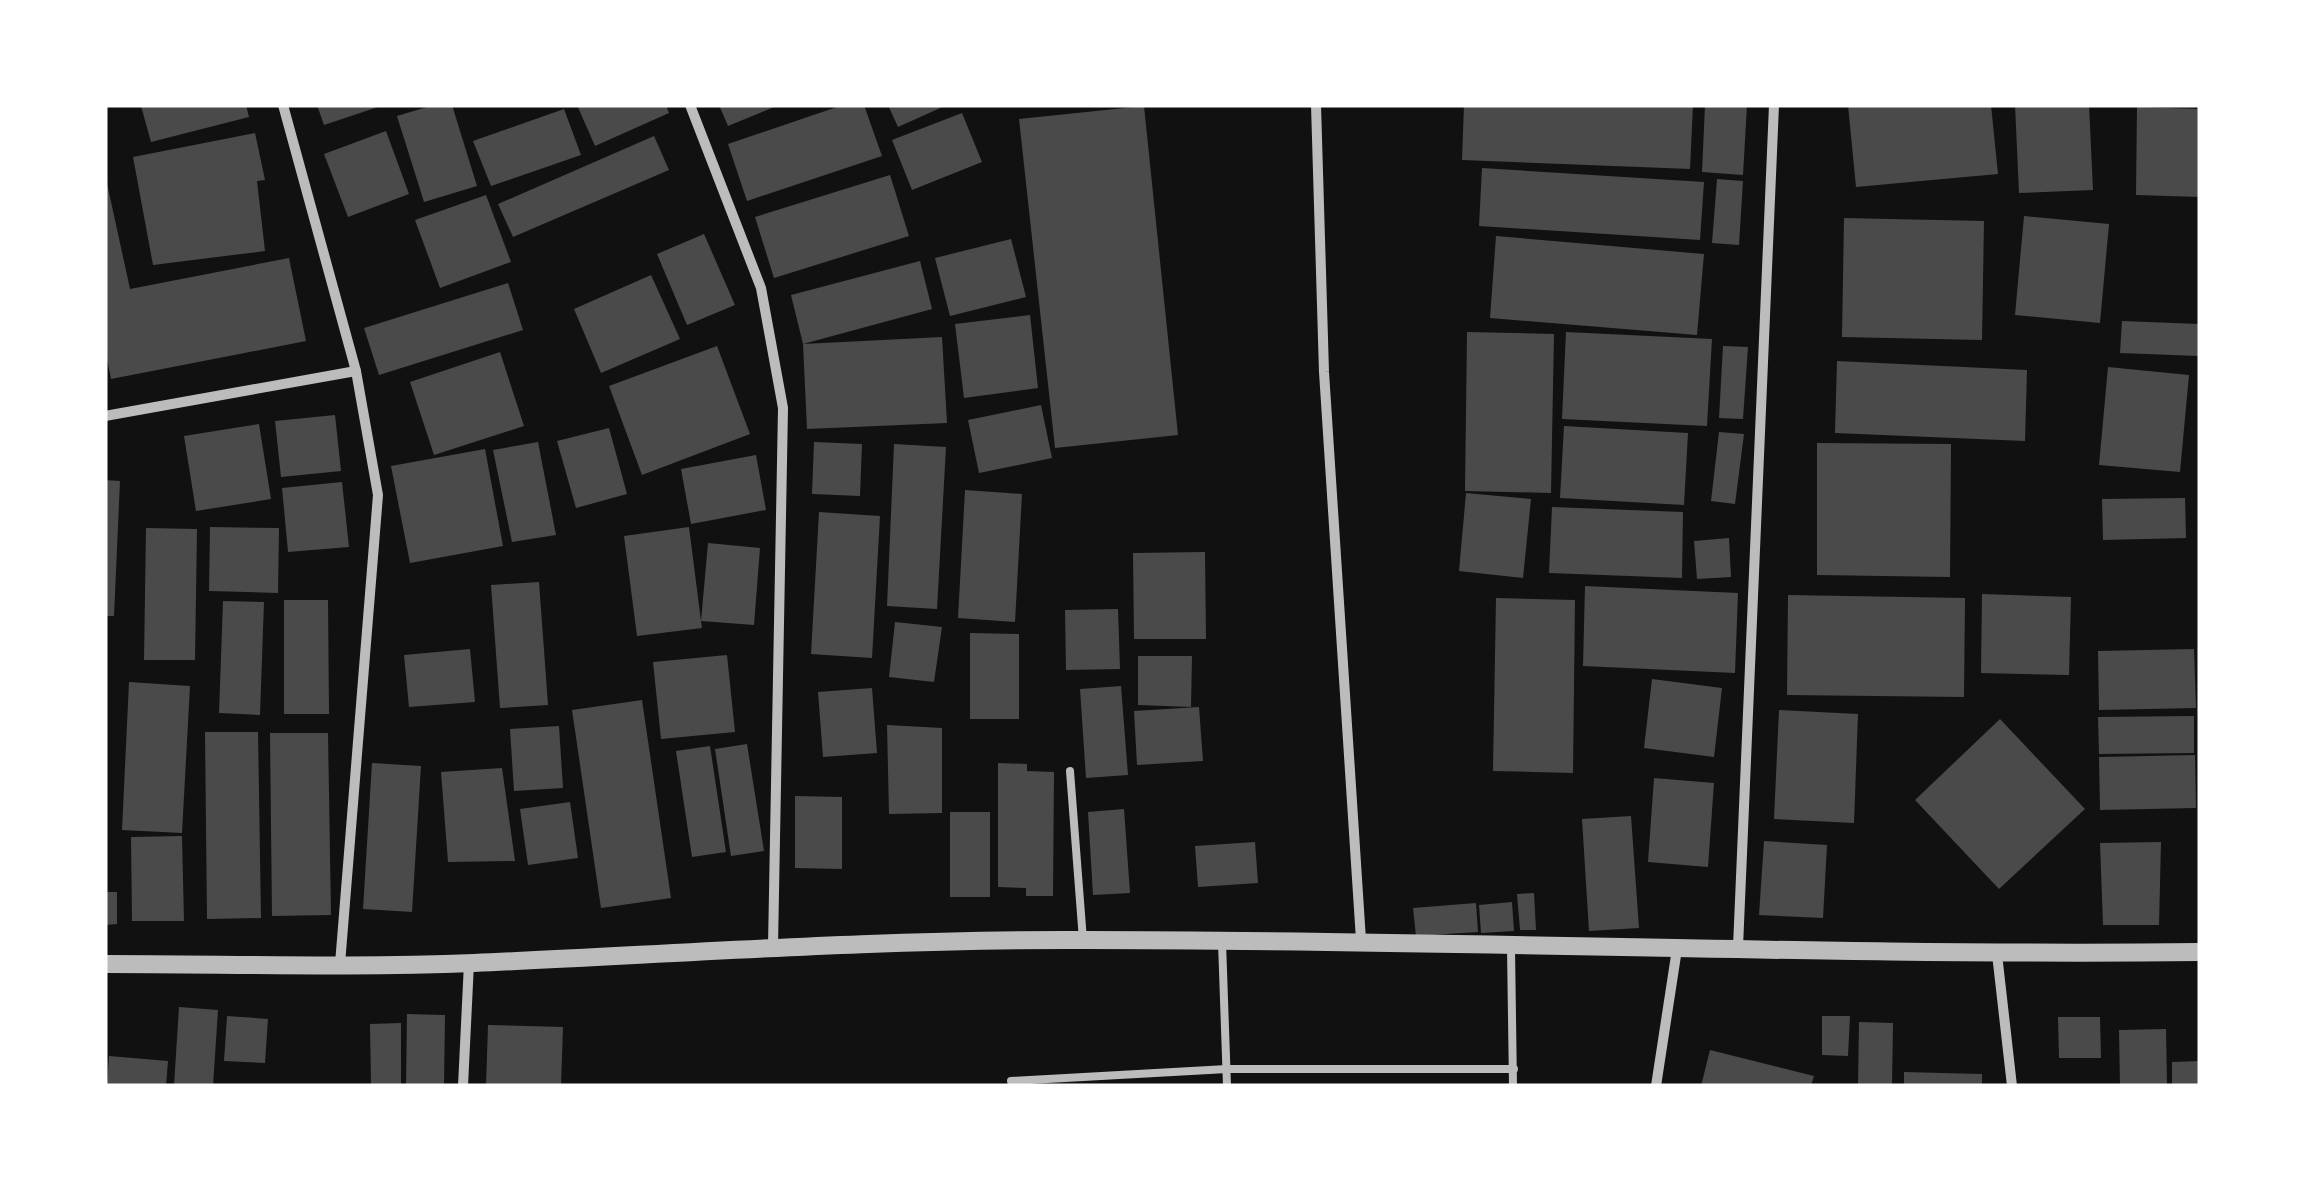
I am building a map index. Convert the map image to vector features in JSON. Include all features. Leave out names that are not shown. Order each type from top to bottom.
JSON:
[{"type":"street","points":[[283,105],[356,370],[378,495],[340,964]]},
{"type":"street","points":[[690,105],[761,288],[783,408],[773,946]]},
{"type":"street","points":[[1316,105],[1324,372],[1361,940]]},
{"type":"street","points":[[1738,948],[1774,105]]},
{"type":"street","points":[[105,416],[356,370]]},
{"type":"street","points":[[105,964],[469,963],[773,946],[1083,940],[1361,940],[1511,948],[1997,954],[2200,952]]},
{"type":"street","points":[[1656,1086],[1677,948]]},
{"type":"street","points":[[1997,954],[2012,1086]]},
{"type":"street","points":[[463,1086],[469,963]]},
{"type":"lane","points":[[1070,771],[1083,940]]},
{"type":"lane","points":[[1222,942],[1226,1086]]},
{"type":"lane","points":[[1511,948],[1513,1086]]},
{"type":"lane","points":[[1011,1081],[1227,1069],[1514,1068]]},
{"type":"building","points":[[246,105],[249,117],[151,142],[141,106]]},
{"type":"building","points":[[317,105],[381,105],[381,106],[324,125]]},
{"type":"building","points":[[434,105],[452,105],[477,186],[424,202],[397,116]]},
{"type":"building","points":[[577,105],[666,105],[669,113],[595,146]]},
{"type":"building","points":[[719,105],[779,105],[728,126]]},
{"type":"building","points":[[843,105],[864,105],[882,156],[747,201],[728,144]]},
{"type":"building","points":[[888,105],[947,105],[898,127]]},
{"type":"building","points":[[1464,105],[1693,105],[1690,169],[1462,160]]},
{"type":"building","points":[[1705,105],[1747,105],[1743,175],[1702,172]]},
{"type":"building","points":[[1848,105],[1991,105],[1998,174],[1856,187]]},
{"type":"building","points":[[2015,105],[2089,105],[2093,190],[2019,193]]},
{"type":"building","points":[[1144,106],[1178,435],[1055,448],[1019,119]]},
{"type":"building","points":[[2137,107],[2200,109],[2200,197],[2136,195]]},
{"type":"building","points":[[564,109],[581,155],[491,186],[473,141]]},
{"type":"building","points":[[962,113],[982,162],[912,190],[892,140]]},
{"type":"building","points":[[386,131],[409,194],[348,217],[324,154]]},
{"type":"building","points":[[255,133],[265,180],[257,181],[265,251],[153,265],[133,157]]},
{"type":"building","points":[[654,136],[669,170],[513,237],[498,204]]},
{"type":"building","points":[[1482,168],[1704,182],[1700,240],[1479,226]]},
{"type":"building","points":[[105,174],[130,289],[289,258],[306,341],[111,379],[105,348]]},
{"type":"building","points":[[890,175],[909,236],[774,278],[755,217]]},
{"type":"building","points":[[1717,179],[1743,181],[1739,245],[1712,243]]},
{"type":"building","points":[[486,195],[511,262],[440,288],[415,220]]},
{"type":"building","points":[[2024,216],[2109,224],[2100,323],[2015,315]]},
{"type":"building","points":[[1844,218],[1984,221],[1982,340],[1842,337]]},
{"type":"building","points":[[704,234],[735,305],[687,325],[657,254]]},
{"type":"building","points":[[1496,236],[1704,254],[1697,335],[1490,318]]},
{"type":"building","points":[[1011,239],[1026,297],[950,316],[935,258]]},
{"type":"building","points":[[920,261],[932,309],[803,344],[791,295]]},
{"type":"building","points":[[651,275],[680,339],[601,373],[574,309]]},
{"type":"building","points":[[508,283],[523,330],[379,375],[364,328]]},
{"type":"building","points":[[1030,315],[1038,388],[964,398],[955,324]]},
{"type":"building","points":[[2122,321],[2199,324],[2198,356],[2120,353]]},
{"type":"building","points":[[1467,332],[1554,334],[1551,493],[1465,491]]},
{"type":"building","points":[[1566,332],[1712,339],[1707,426],[1562,419]]},
{"type":"building","points":[[942,337],[947,423],[807,429],[803,344]]},
{"type":"building","points":[[717,346],[750,434],[642,475],[609,386]]},
{"type":"building","points":[[1723,346],[1748,347],[1743,419],[1719,418]]},
{"type":"building","points":[[500,352],[524,426],[434,455],[410,382]]},
{"type":"building","points":[[1837,361],[2027,370],[2025,441],[1835,433]]},
{"type":"building","points":[[2108,367],[2189,375],[2180,472],[2099,465]]},
{"type":"building","points":[[1041,405],[1052,458],[979,473],[968,420]]},
{"type":"building","points":[[335,415],[341,471],[281,477],[275,421]]},
{"type":"building","points":[[259,424],[271,499],[196,511],[184,436]]},
{"type":"building","points":[[1564,426],[1688,433],[1684,505],[1560,498]]},
{"type":"building","points":[[609,428],[627,494],[576,508],[557,441]]},
{"type":"building","points":[[1719,432],[1744,434],[1735,504],[1711,501]]},
{"type":"building","points":[[538,442],[556,535],[512,542],[493,450]]},
{"type":"building","points":[[814,442],[862,444],[860,496],[812,494]]},
{"type":"building","points":[[1817,443],[1951,444],[1950,577],[1817,575]]},
{"type":"building","points":[[894,444],[946,447],[937,609],[887,606]]},
{"type":"building","points":[[485,449],[503,546],[410,563],[391,466]]},
{"type":"building","points":[[756,455],[766,510],[691,524],[681,469]]},
{"type":"building","points":[[105,480],[120,481],[114,616],[105,616]]},
{"type":"building","points":[[342,482],[349,547],[288,552],[282,488]]},
{"type":"building","points":[[965,490],[1022,494],[1015,622],[958,618]]},
{"type":"building","points":[[1466,493],[1531,499],[1523,578],[1459,571]]},
{"type":"building","points":[[2185,498],[2186,538],[2103,540],[2102,499]]},
{"type":"building","points":[[1552,507],[1683,512],[1682,578],[1549,573]]},
{"type":"building","points":[[819,512],[880,516],[872,658],[811,654]]},
{"type":"building","points":[[210,527],[279,528],[278,593],[209,591]]},
{"type":"building","points":[[689,527],[702,628],[637,636],[624,536]]},
{"type":"building","points":[[146,528],[197,529],[195,660],[144,660]]},
{"type":"building","points":[[1729,538],[1731,577],[1697,579],[1694,541]]},
{"type":"building","points":[[708,543],[760,548],[754,625],[701,621]]},
{"type":"building","points":[[1205,552],[1206,639],[1134,639],[1133,553]]},
{"type":"building","points":[[539,582],[548,705],[500,708],[491,585]]},
{"type":"building","points":[[1585,586],[1738,593],[1735,673],[1583,666]]},
{"type":"building","points":[[1982,594],[2071,597],[2069,675],[1981,673]]},
{"type":"building","points":[[1788,595],[1965,598],[1964,697],[1787,695]]},
{"type":"building","points":[[1496,598],[1575,600],[1573,773],[1493,771]]},
{"type":"building","points":[[284,600],[328,600],[329,714],[284,714]]},
{"type":"building","points":[[223,601],[264,602],[260,715],[219,713]]},
{"type":"building","points":[[1118,609],[1120,669],[1066,670],[1065,610]]},
{"type":"building","points":[[895,622],[942,627],[934,682],[889,677]]},
{"type":"building","points":[[970,633],[1019,634],[1019,719],[970,719]]},
{"type":"building","points":[[470,649],[475,702],[409,707],[404,655]]},
{"type":"building","points":[[2194,649],[2196,708],[2099,710],[2098,651]]},
{"type":"building","points":[[727,655],[735,732],[661,739],[653,662]]},
{"type":"building","points":[[1138,656],[1192,656],[1191,707],[1138,705]]},
{"type":"building","points":[[1652,679],[1722,688],[1714,757],[1644,748]]},
{"type":"building","points":[[129,682],[190,686],[182,833],[122,830]]},
{"type":"building","points":[[1121,686],[1128,775],[1086,778],[1080,689]]},
{"type":"building","points":[[872,688],[877,753],[823,757],[818,692]]},
{"type":"building","points":[[642,700],[671,898],[601,908],[572,710]]},
{"type":"building","points":[[1199,707],[1203,761],[1137,765],[1134,711]]},
{"type":"building","points":[[1779,710],[1858,714],[1854,823],[1774,819]]},
{"type":"building","points":[[2194,716],[2194,753],[2099,754],[2098,717]]},
{"type":"building","points":[[2000,719],[2085,809],[1999,889],[1915,800]]},
{"type":"building","points":[[887,725],[942,728],[942,813],[889,814]]},
{"type":"building","points":[[559,726],[563,788],[514,791],[510,729]]},
{"type":"building","points":[[205,732],[258,732],[261,918],[207,919]]},
{"type":"building","points":[[270,733],[328,733],[331,915],[272,916]]},
{"type":"building","points":[[747,744],[764,851],[731,856],[715,749]]},
{"type":"building","points":[[710,746],[726,852],[692,857],[676,751]]},
{"type":"building","points":[[2195,755],[2196,808],[2100,810],[2099,757]]},
{"type":"building","points":[[372,763],[421,766],[412,912],[363,909]]},
{"type":"building","points":[[998,763],[1027,764],[1027,771],[1054,772],[1053,896],[1026,896],[1026,888],[998,887]]},
{"type":"building","points":[[502,768],[515,861],[448,862],[441,772]]},
{"type":"building","points":[[1654,778],[1714,783],[1708,867],[1648,862]]},
{"type":"building","points":[[795,796],[842,797],[842,869],[795,868]]},
{"type":"building","points":[[570,802],[578,858],[528,865],[520,809]]},
{"type":"building","points":[[1124,809],[1130,893],[1093,895],[1088,812]]},
{"type":"building","points":[[950,812],[990,812],[990,897],[950,897]]},
{"type":"building","points":[[1631,816],[1639,928],[1589,931],[1582,819]]},
{"type":"building","points":[[182,836],[184,921],[132,921],[131,837]]},
{"type":"building","points":[[1764,841],[1827,845],[1823,918],[1759,915]]},
{"type":"building","points":[[1255,842],[1258,883],[1198,887],[1195,846]]},
{"type":"building","points":[[2161,842],[2159,925],[2103,925],[2100,843]]},
{"type":"building","points":[[105,892],[117,892],[117,924],[105,925]]},
{"type":"building","points":[[1534,893],[1536,930],[1520,930],[1517,894]]},
{"type":"building","points":[[1512,902],[1514,931],[1481,933],[1479,905]]},
{"type":"building","points":[[1476,903],[1478,932],[1416,936],[1413,908]]},
{"type":"building","points":[[179,1007],[218,1010],[213,1086],[174,1086]]},
{"type":"building","points":[[407,1014],[445,1015],[444,1086],[406,1086]]},
{"type":"building","points":[[227,1016],[268,1019],[265,1063],[224,1061]]},
{"type":"building","points":[[1822,1016],[1850,1016],[1848,1056],[1822,1055]]},
{"type":"building","points":[[2058,1017],[2100,1017],[2101,1058],[2059,1058]]},
{"type":"building","points":[[1859,1022],[1893,1023],[1892,1086],[1858,1086]]},
{"type":"building","points":[[401,1023],[401,1086],[371,1086],[370,1024]]},
{"type":"building","points":[[488,1025],[563,1027],[561,1086],[486,1086]]},
{"type":"building","points":[[2166,1029],[2167,1086],[2120,1086],[2119,1030]]},
{"type":"building","points":[[1710,1050],[1814,1076],[1811,1086],[1701,1086]]},
{"type":"building","points":[[109,1056],[168,1061],[166,1086],[107,1086]]},
{"type":"building","points":[[2200,1061],[2200,1086],[2172,1086],[2172,1062]]},
{"type":"building","points":[[1904,1072],[1982,1074],[1982,1086],[1904,1086]]}]
